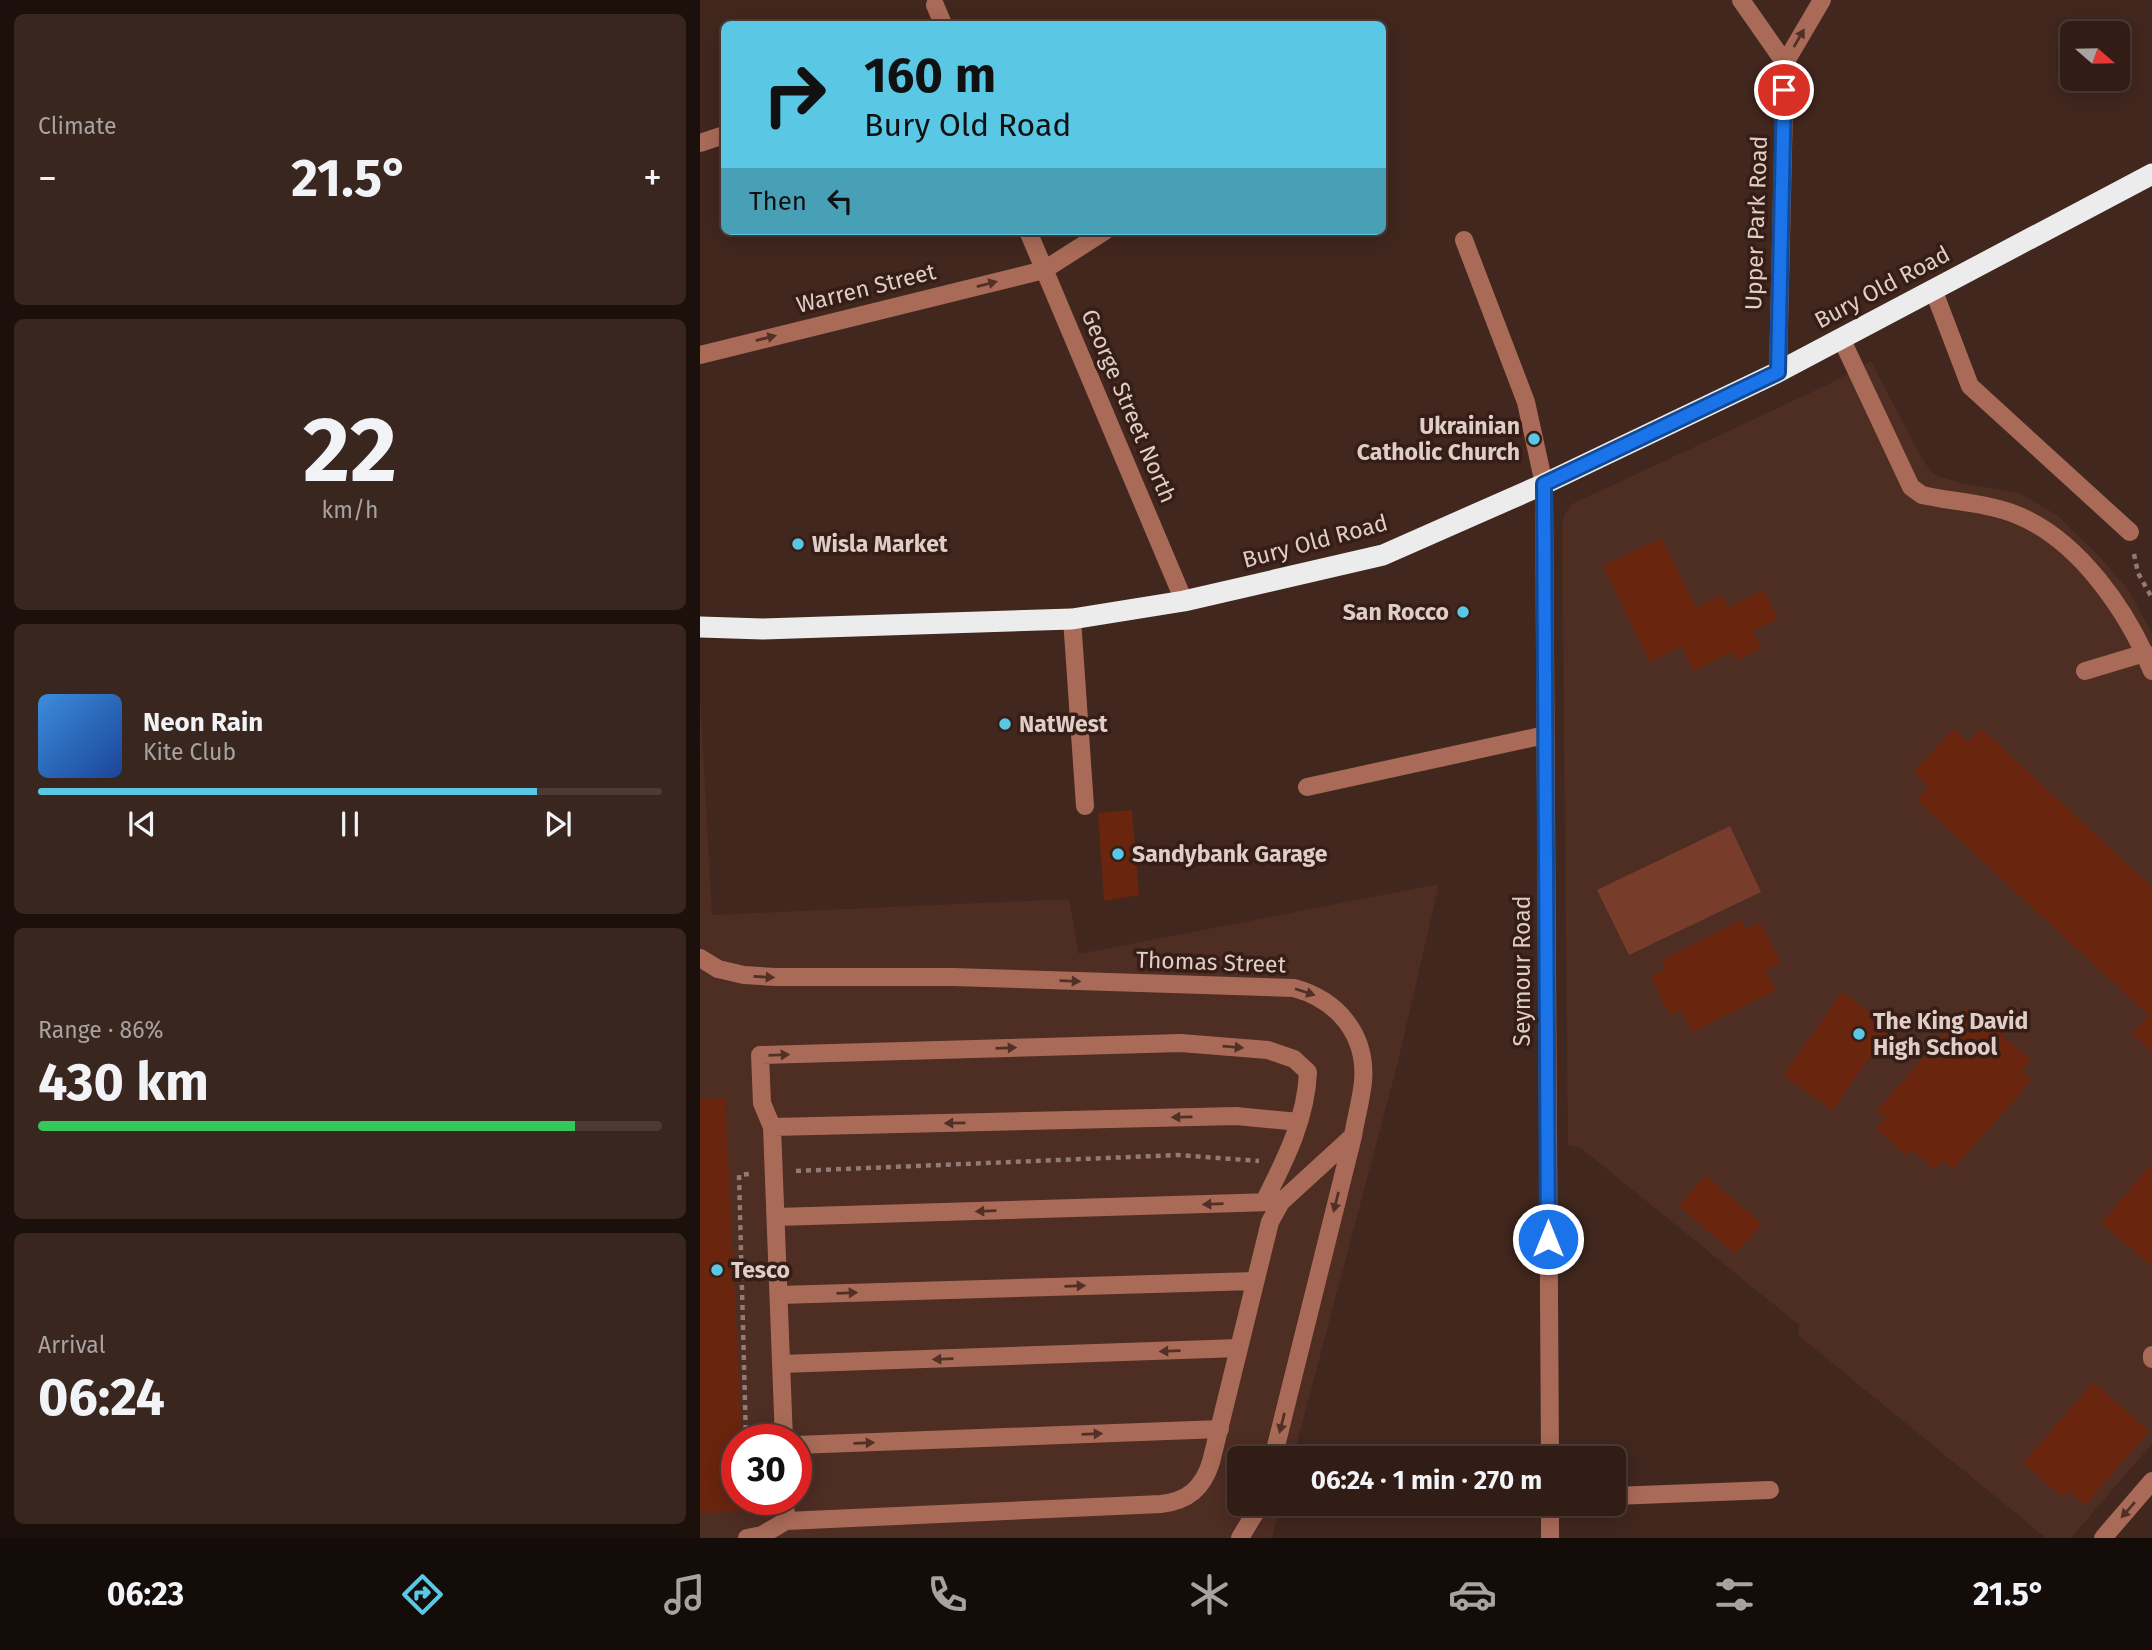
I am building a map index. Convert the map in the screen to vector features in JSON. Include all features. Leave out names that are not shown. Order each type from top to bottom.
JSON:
[{"type":"highway","points":[[2146,177],[2152,163]]},
{"type":"highway","name":"Bury Old Road","points":[[700,627],[763,629],[1072,619],[1184,601],[1383,555],[1544,484],[1778,372],[2146,177]]},
{"type":"street","points":[[1741,0],[1785,63]]},
{"type":"street","name":"Upper Park Road","points":[[1778,372],[1785,63],[1822,0]]},
{"type":"street","points":[[935,5],[942,21]]},
{"type":"street","points":[[700,143],[721,136]]},
{"type":"street","name":"George Street North","points":[[1030,235],[1184,601]]},
{"type":"street","name":"Warren Street","points":[[700,355],[1044,270],[1099,235]]},
{"type":"street","name":"Seymour Road","points":[[1464,240],[1526,402],[1544,484],[1550,1446]]},
{"type":"street","points":[[1933,289],[1970,386],[2130,532]]},
{"type":"street","points":[[1841,338],[1911,488],[1922,495],[2016,514],[2036,524],[2067,548],[2096,576],[2124,614],[2152,671]]},
{"type":"street","points":[[1072,619],[1085,806]]},
{"type":"street","points":[[2085,671],[2145,653]]},
{"type":"street","points":[[1307,788],[1545,735]]},
{"type":"street","name":"Thomas Street","points":[[700,958],[718,969],[744,975],[953,977],[1294,988],[1323,999],[1345,1019],[1361,1049],[1363,1082],[1353,1136],[1276,1446]]},
{"type":"street","points":[[747,1538],[762,1535],[786,1521],[1176,1502],[1200,1487],[1207,1475],[1220,1429],[1273,1202],[1295,1140],[1307,1091],[1308,1072],[1294,1059],[1268,1050],[1181,1042],[760,1055],[762,1103],[772,1128],[783,1424]]},
{"type":"street","points":[[772,1128],[1236,1116],[1299,1122]]},
{"type":"street","points":[[776,1217],[1273,1202],[1353,1136]]},
{"type":"street","points":[[779,1295],[1255,1281]]},
{"type":"street","points":[[781,1364],[1239,1348]]},
{"type":"street","points":[[812,1444],[1220,1429]]},
{"type":"street","points":[[2103,1538],[2152,1481]]},
{"type":"street","points":[[1626,1496],[1770,1490]]},
{"type":"street","points":[[786,1515],[786,1521]]},
{"type":"street","points":[[1240,1538],[1253,1516]]},
{"type":"street","points":[[1550,1516],[1550,1538]]},
{"type":"path","points":[[2130,532],[2138,573],[2152,598]]},
{"type":"shaded area","name":"The King David High School","points":[[1871,361],[1921,457],[1932,472],[1961,483],[2019,493],[2057,515],[2127,588],[2152,633],[2152,1444],[2071,1538],[2046,1538],[1798,1335],[1799,1325],[1581,1148],[1568,1145],[1562,525],[1565,513],[1572,504],[1827,385]]},
{"type":"shaded area","points":[[700,699],[712,915],[1069,899],[1079,954],[1439,884],[1398,1062],[1296,1446],[1227,1446],[1227,1516],[1278,1516],[1272,1538],[700,1538]]},
{"type":"shaded area","points":[[1730,826],[1761,892],[1629,955],[1597,890]]},
{"type":"building","points":[[1661,538],[1696,607],[1722,595],[1728,607],[1764,590],[1778,619],[1753,631],[1762,648],[1736,660],[1732,652],[1693,671],[1682,646],[1650,662],[1603,566]]},
{"type":"building","points":[[1981,728],[2152,887],[2152,1052],[2132,1034],[2149,1016],[1917,800],[1929,787],[1913,772],[1953,729],[1968,742]]},
{"type":"building","name":"Sandybank Garage","points":[[1132,810],[1139,895],[1104,901],[1098,813]]},
{"type":"building","points":[[1741,920],[1746,930],[1760,922],[1781,963],[1766,970],[1776,990],[1692,1032],[1681,1010],[1670,1015],[1651,977],[1666,969],[1662,960]]},
{"type":"building","points":[[1842,992],[1891,1028],[1832,1110],[1783,1075]]},
{"type":"building","points":[[1966,1009],[1986,1026],[1993,1019],[2006,1030],[2002,1035],[2031,1060],[2022,1071],[2032,1080],[1953,1169],[1943,1160],[1934,1170],[1912,1150],[1907,1156],[1876,1129],[1886,1118],[1877,1110]]},
{"type":"building","name":"Tesco","points":[[725,1098],[741,1424],[721,1424],[721,1512],[700,1513],[700,1099]]},
{"type":"building","points":[[2152,1163],[2152,1266],[2101,1223]]},
{"type":"building","points":[[1706,1175],[1762,1224],[1735,1254],[1679,1206]]},
{"type":"building","points":[[2093,1382],[2149,1431],[2085,1505],[2069,1490],[2063,1497],[2023,1463]]},
{"type":"place","name":"Ukrainian Catholic Church","points":[[1534,439]]},
{"type":"place","name":"Wisla Market","points":[[798,544]]},
{"type":"place","name":"San Rocco","points":[[1463,612]]},
{"type":"place","name":"NatWest","points":[[1005,724]]},
{"type":"place","name":"Sandybank Garage","points":[[1118,854]]},
{"type":"place","name":"The King David High School","points":[[1859,1034]]},
{"type":"place","name":"Tesco","points":[[717,1270]]},
{"type":"route","points":[[1548,1239],[1544,484],[1778,372],[1784,90]]}]
